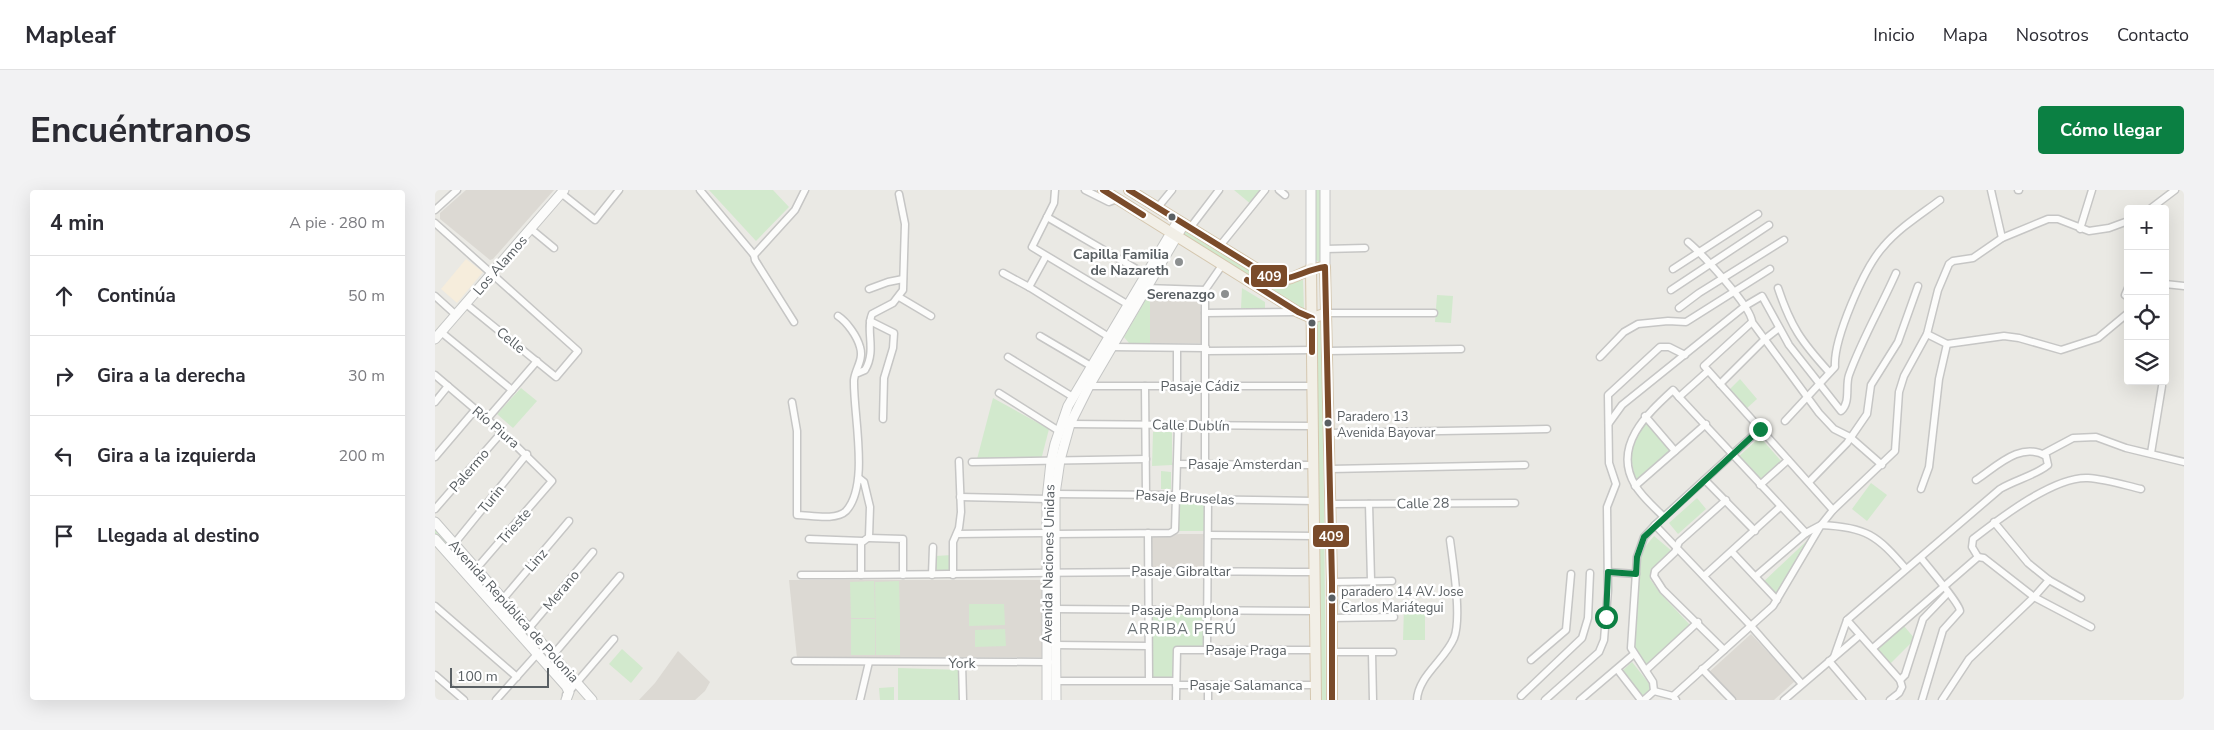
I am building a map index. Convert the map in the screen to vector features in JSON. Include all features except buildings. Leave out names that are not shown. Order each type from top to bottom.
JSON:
[{"type":"main road","points":[[1103,190],[1298,312],[1312,318],[1327,313]]},
{"type":"main road","points":[[1129,190],[1275,280],[1287,280],[1311,268],[1325,268],[1332,582],[1332,700]]},
{"type":"main road","points":[[1311,268],[1316,700]]},
{"type":"street","points":[[435,210],[457,190]]},
{"type":"street","points":[[562,191],[595,220],[619,190]]},
{"type":"street","points":[[700,190],[754,255],[755,260],[795,322]]},
{"type":"street","points":[[754,255],[795,210],[805,190]]},
{"type":"street","points":[[1055,190],[1054,203],[1032,247],[1127,304]]},
{"type":"street","points":[[1085,190],[1109,202],[1117,199]]},
{"type":"street","points":[[1158,208],[1172,190]]},
{"type":"street","points":[[1184,224],[1219,190]]},
{"type":"street","points":[[1219,247],[1265,190]]},
{"type":"street","points":[[1279,190],[1285,195]]},
{"type":"street","points":[[1311,190],[1311,268]]},
{"type":"street","points":[[1325,190],[1325,268]]},
{"type":"street","points":[[1991,190],[2002,238]]},
{"type":"street","points":[[2080,229],[2092,190]]},
{"type":"street","points":[[2155,205],[2175,190]]},
{"type":"street","name":"Los Alamos","points":[[438,335],[492,275],[562,191]]},
{"type":"street","points":[[858,373],[865,370],[869,361],[872,338],[870,320],[874,311],[893,303],[903,290],[905,224],[899,194]]},
{"type":"street","points":[[1785,421],[1835,367],[1834,353],[1848,313],[1876,255],[1902,228],[1940,200]]},
{"type":"street","points":[[1673,270],[1758,214]]},
{"type":"street","points":[[1047,218],[1145,274]]},
{"type":"street","points":[[1654,691],[1675,698],[1703,669],[1777,600],[1821,526],[1833,510],[1882,465],[1897,446],[1899,392],[1905,376],[1927,334],[1933,306],[1949,264],[1953,261],[1973,258],[2002,238],[2048,220],[2067,221],[2080,229],[2095,231],[2124,222]]},
{"type":"street","points":[[435,223],[492,275]]},
{"type":"street","name":"Avenida Naciones Unidas","points":[[1047,700],[1051,662],[1051,534],[1055,494],[1055,461],[1070,424],[1127,304],[1145,274],[1174,234],[1184,224]]},
{"type":"street","points":[[1671,290],[1769,225]]},
{"type":"street","points":[[531,229],[554,248]]},
{"type":"street","name":"Avenida Naciones Unidas","points":[[1051,534],[1047,499],[1059,431],[1073,397],[1091,366],[1145,288],[1174,234]]},
{"type":"street","points":[[1679,308],[1784,240]]},
{"type":"street","points":[[1688,242],[1700,252],[1745,306],[1752,322],[1808,396],[1819,414],[1882,465]]},
{"type":"street","points":[[1325,249],[1365,248]]},
{"type":"street","points":[[1029,286],[1046,256]]},
{"type":"street","points":[[1205,464],[1205,290],[1223,264]]},
{"type":"street","points":[[1600,357],[1624,332],[1638,324],[1668,321],[1686,322],[1770,269]]},
{"type":"street","points":[[1609,423],[1622,405],[1745,306],[1762,296],[1779,328],[1841,411],[1847,401],[1847,382],[1865,332],[1883,302],[1896,272]]},
{"type":"street","points":[[1003,273],[1029,286],[1108,343],[1177,349],[1312,350]]},
{"type":"street","name":"Celle","points":[[466,304],[556,377],[577,349],[492,275]]},
{"type":"street","points":[[869,288],[903,279]]},
{"type":"street","points":[[2169,284],[2184,286]]},
{"type":"street","points":[[1809,482],[1847,443],[1849,437],[1867,414],[1871,385],[1898,342],[1918,286]]},
{"type":"street","points":[[1145,288],[1205,290]]},
{"type":"street","points":[[1777,288],[1788,320],[1799,337],[1829,372]]},
{"type":"street","points":[[435,296],[457,315]]},
{"type":"street","points":[[899,297],[931,316]]},
{"type":"street","points":[[1205,313],[1298,312]]},
{"type":"street","points":[[1327,313],[1434,312]]},
{"type":"street","points":[[792,402],[797,431],[797,515],[836,516],[843,513],[855,493],[859,478],[854,381],[858,373],[860,346],[848,325],[838,316]]},
{"type":"street","points":[[1927,334],[1947,344],[2005,336],[2061,350],[2098,338],[2124,316]]},
{"type":"street","points":[[870,320],[894,333],[893,348],[884,378],[883,419]]},
{"type":"street","points":[[1752,322],[1704,366],[1833,510]]},
{"type":"street","points":[[1721,384],[1765,339],[1779,328]]},
{"type":"street","points":[[438,335],[512,390]]},
{"type":"street","points":[[1040,336],[1091,366]]},
{"type":"street","points":[[1921,489],[1929,467],[1939,378],[1947,344]]},
{"type":"street","points":[[1545,700],[1603,647],[1608,572],[1607,507],[1616,484],[1609,463],[1608,395],[1621,380],[1660,347],[1669,347],[1685,354]]},
{"type":"street","points":[[1177,349],[1177,386]]},
{"type":"street","points":[[1327,351],[1461,349]]},
{"type":"street","points":[[1008,357],[1073,397]]},
{"type":"street","points":[[487,419],[537,362]]},
{"type":"street","points":[[1679,397],[1708,371]]},
{"type":"street","name":"Río Piura","points":[[435,375],[527,454],[552,482]]},
{"type":"street","points":[[435,402],[448,386]]},
{"type":"street","name":"Pasaje Cádiz","points":[[1089,386],[1312,386]]},
{"type":"street","points":[[1145,386],[1146,495]]},
{"type":"street","points":[[2151,453],[2162,386]]},
{"type":"street","points":[[1664,517],[1635,486],[1630,475],[1629,446],[1645,416],[1673,390],[1806,533]]},
{"type":"street","points":[[999,393],[1059,431]]},
{"type":"street","points":[[435,457],[475,410]]},
{"type":"street","points":[[1645,416],[1675,451]]},
{"type":"street","name":"Calle Dublín","points":[[1070,424],[1313,426]]},
{"type":"street","points":[[1635,486],[1705,424]]},
{"type":"street","points":[[957,534],[1170,533],[1175,530],[1178,426]]},
{"type":"street","points":[[1329,433],[1547,429]]},
{"type":"street","points":[[1654,691],[1653,682],[1634,654],[1630,640],[1639,546],[1655,525],[1760,429]]},
{"type":"street","name":"Palermo","points":[[435,509],[502,432]]},
{"type":"street","points":[[2043,454],[2073,438],[2096,437],[2126,448],[2184,462]]},
{"type":"street","points":[[1831,659],[1847,620],[2000,489],[2048,465],[2047,456],[2035,451],[2019,451],[1977,480]]},
{"type":"street","name":"Turin","points":[[454,544],[527,454]]},
{"type":"street","points":[[972,462],[1146,459]]},
{"type":"street","points":[[1760,485],[1788,460]]},
{"type":"street","points":[[953,575],[953,542],[959,528],[959,461]]},
{"type":"street","name":"Pasaje Amsterdan","points":[[1177,464],[1313,464]]},
{"type":"street","points":[[1330,468],[1525,465]]},
{"type":"street","points":[[859,478],[864,482],[870,507],[861,575]]},
{"type":"street","points":[[1978,557],[1973,548],[1973,539],[2015,506],[2076,479],[2089,478],[2141,489]]},
{"type":"street","points":[[1705,480],[1755,531]]},
{"type":"street","name":"Trieste","points":[[476,569],[552,482]]},
{"type":"street","name":"Pasaje Bruselas","points":[[1055,494],[1314,501]]},
{"type":"street","points":[[960,497],[1047,499]]},
{"type":"street","points":[[1207,650],[1208,499]]},
{"type":"street","points":[[1724,650],[1698,622],[1683,611],[1655,581],[1654,576],[1655,571],[1675,552],[1679,542],[1726,500]]},
{"type":"street","name":"Calle 28","points":[[1330,504],[1515,503]]},
{"type":"street","points":[[1369,504],[1371,580]]},
{"type":"street","points":[[1704,576],[1733,552],[1780,507]]},
{"type":"street","name":"Linz","points":[[503,599],[569,521]]},
{"type":"street","name":"Avenida República de Polonia","points":[[435,522],[592,700]]},
{"type":"street","points":[[1995,522],[2027,563],[2049,580],[2081,598]]},
{"type":"street","points":[[1655,525],[1751,626],[1802,684]]},
{"type":"street","points":[[1756,576],[1806,533],[1821,526],[1848,527],[1871,535],[1885,545],[1906,569]]},
{"type":"street","points":[[1148,533],[1149,680]]},
{"type":"street","points":[[1208,535],[1315,536]]},
{"type":"street","name":"Avenida República de Polonia","points":[[435,539],[538,653],[568,696]]},
{"type":"street","points":[[809,539],[903,539],[903,575]]},
{"type":"street","points":[[1417,700],[1421,685],[1448,650],[1457,628],[1456,578],[1450,540]]},
{"type":"street","points":[[932,575],[933,547]]},
{"type":"street","name":"Merano","points":[[529,628],[593,552]]},
{"type":"street","points":[[1733,552],[1777,600]]},
{"type":"street","points":[[1900,680],[1905,675],[1923,619],[1946,590],[1978,557]]},
{"type":"street","points":[[1978,557],[1984,558],[2034,597],[2091,626]]},
{"type":"street","points":[[1921,558],[1956,601],[1960,611],[1943,630],[1922,700]]},
{"type":"street","name":"Pasaje Gibraltar","points":[[801,575],[953,575],[1207,570],[1315,572]]},
{"type":"street","points":[[1608,572],[1636,574]]},
{"type":"street","name":"Avenida Naciones Unidas","points":[[1051,573],[1055,609],[1055,645],[1051,662],[1055,680],[1055,700]]},
{"type":"street","points":[[1521,696],[1582,638],[1588,618],[1590,573]]},
{"type":"street","points":[[1531,660],[1566,630],[1571,574]]},
{"type":"street","points":[[553,656],[620,576]]},
{"type":"street","points":[[1941,700],[1969,658],[2034,597],[2049,580]]},
{"type":"street","points":[[1332,582],[1393,581]]},
{"type":"street","points":[[1873,648],[1946,590]]},
{"type":"street","points":[[435,606],[517,677]]},
{"type":"street","name":"Pasaje Pamplona","points":[[1055,609],[1315,610]]},
{"type":"street","points":[[1331,618],[1394,617]]},
{"type":"street","points":[[1847,620],[1900,680],[1902,687],[1899,693],[1891,700]]},
{"type":"street","points":[[1646,670],[1698,622]]},
{"type":"street","points":[[1784,700],[1861,635]]},
{"type":"street","points":[[562,700],[568,696],[614,639]]},
{"type":"street","points":[[1055,645],[1148,646]]},
{"type":"street","name":"Pasaje Praga","points":[[1176,683],[1177,650],[1315,650]]},
{"type":"street","points":[[1331,652],[1393,652]]},
{"type":"street","points":[[1372,652],[1373,700]]},
{"type":"street","points":[[496,700],[538,653]]},
{"type":"street","points":[[1580,700],[1634,654]]},
{"type":"street","points":[[1831,659],[1862,700]]},
{"type":"street","name":"York","points":[[795,661],[1051,662]]},
{"type":"street","points":[[860,700],[869,662]]},
{"type":"street","points":[[963,663],[963,700]]},
{"type":"street","points":[[1617,669],[1643,700],[1654,691]]},
{"type":"street","points":[[1703,669],[1732,700]]},
{"type":"street","points":[[435,675],[464,700]]},
{"type":"street","name":"Pasaje Salamanca","points":[[1055,680],[1149,680],[1208,685],[1315,685]]},
{"type":"street","points":[[1176,683],[1176,700]]},
{"type":"street","points":[[1208,685],[1208,700]]},
{"type":"shaded area","points":[[466,190],[554,190],[493,259],[490,260],[440,219],[440,213]]},
{"type":"shaded area","points":[[466,259],[483,272],[457,303],[441,289]]},
{"type":"shaded area","points":[[1200,291],[1202,343],[1150,343],[1150,292]]},
{"type":"shaded area","points":[[1205,534],[1205,567],[1151,568],[1151,536]]},
{"type":"shaded area","points":[[789,580],[1042,580],[1042,657],[797,658]]},
{"type":"shaded area","points":[[1751,634],[1795,681],[1774,700],[1734,700],[1708,673]]},
{"type":"shaded area","points":[[678,651],[710,682],[705,691],[695,700],[639,700],[655,683]]},
{"type":"green space","points":[[709,190],[773,190],[789,207],[756,241]]},
{"type":"green space","points":[[1234,190],[1264,190],[1252,205]]},
{"type":"green space","points":[[1314,190],[1322,190],[1321,260],[1319,262],[1315,259]]},
{"type":"green space","points":[[1186,230],[1275,285],[1303,280],[1304,311],[1182,235]]},
{"type":"green space","points":[[1242,288],[1265,302],[1265,308],[1241,308]]},
{"type":"green space","points":[[1150,292],[1150,343],[1129,343],[1124,337]]},
{"type":"green space","points":[[1437,295],[1453,296],[1451,323],[1435,322]]},
{"type":"green space","points":[[1322,321],[1326,700],[1319,700],[1313,322]]},
{"type":"green space","points":[[1740,379],[1757,399],[1746,409],[1729,390]]},
{"type":"green space","points":[[521,388],[537,401],[513,428],[497,414]]},
{"type":"green space","points":[[993,398],[1049,429],[1041,460],[977,459]]},
{"type":"green space","points":[[1643,420],[1673,450],[1636,483],[1630,452]]},
{"type":"green space","points":[[1153,432],[1172,432],[1172,465],[1152,466]]},
{"type":"green space","points":[[1760,437],[1782,462],[1760,483],[1737,458]]},
{"type":"green space","points":[[1161,471],[1171,472],[1171,489],[1161,489]]},
{"type":"green space","points":[[1871,483],[1887,495],[1867,521],[1852,509]]},
{"type":"green space","points":[[1697,498],[1706,509],[1678,534],[1669,523]]},
{"type":"green space","points":[[1179,499],[1206,500],[1206,531],[1179,531]]},
{"type":"green space","points":[[435,527],[573,683],[570,686],[435,536]]},
{"type":"green space","points":[[1814,534],[1809,546],[1789,573],[1776,602],[1760,585]]},
{"type":"green space","points":[[1654,536],[1673,552],[1651,573],[1650,579],[1660,593],[1690,625],[1647,666],[1633,649],[1639,562],[1645,547]]},
{"type":"green space","points":[[952,555],[952,571],[935,571],[935,556]]},
{"type":"green space","points":[[874,581],[875,618],[851,618],[850,582]]},
{"type":"green space","points":[[899,581],[900,655],[876,655],[875,582]]},
{"type":"green space","points":[[969,604],[1004,604],[1005,625],[969,626]]},
{"type":"green space","points":[[1404,607],[1425,608],[1425,640],[1403,640]]},
{"type":"green space","points":[[1149,612],[1207,613],[1206,649],[1176,649],[1175,680],[1150,679]]},
{"type":"green space","points":[[851,619],[875,619],[875,655],[851,655]]},
{"type":"green space","points":[[1904,626],[1915,639],[1890,664],[1877,649]]},
{"type":"green space","points":[[1005,629],[1006,646],[975,647],[975,630]]},
{"type":"green space","points":[[622,649],[643,668],[631,683],[609,664]]},
{"type":"green space","points":[[1632,662],[1651,686],[1651,691],[1642,699],[1621,672]]},
{"type":"green space","points":[[898,668],[962,670],[962,700],[898,700]]},
{"type":"green space","points":[[894,687],[894,700],[880,700],[879,688]]},
{"type":"transit line","name":"409","points":[[1103,190],[1143,215]]},
{"type":"transit line","name":"409","points":[[1129,190],[1275,280],[1282,280],[1325,267],[1332,582],[1332,700]]},
{"type":"transit line","name":"409","points":[[1247,280],[1298,312],[1312,318],[1312,352]]},
{"type":"place","name":"Capilla Familia de Nazareth","points":[[1179,262]]},
{"type":"place","name":"Serenazgo","points":[[1225,294]]},
{"type":"place","name":"Paradero 13 Avenida Bayovar","points":[[1328,423]]},
{"type":"place","name":"paradero 14 AV. Jose Carlos Mariátegui","points":[[1332,598]]},
{"type":"district","name":"ARRIBA PERÚ","points":[[1182,629]]},
{"type":"route","points":[[1606,617],[1608,572],[1636,574],[1639,546],[1644,537],[1760,429]]}]
